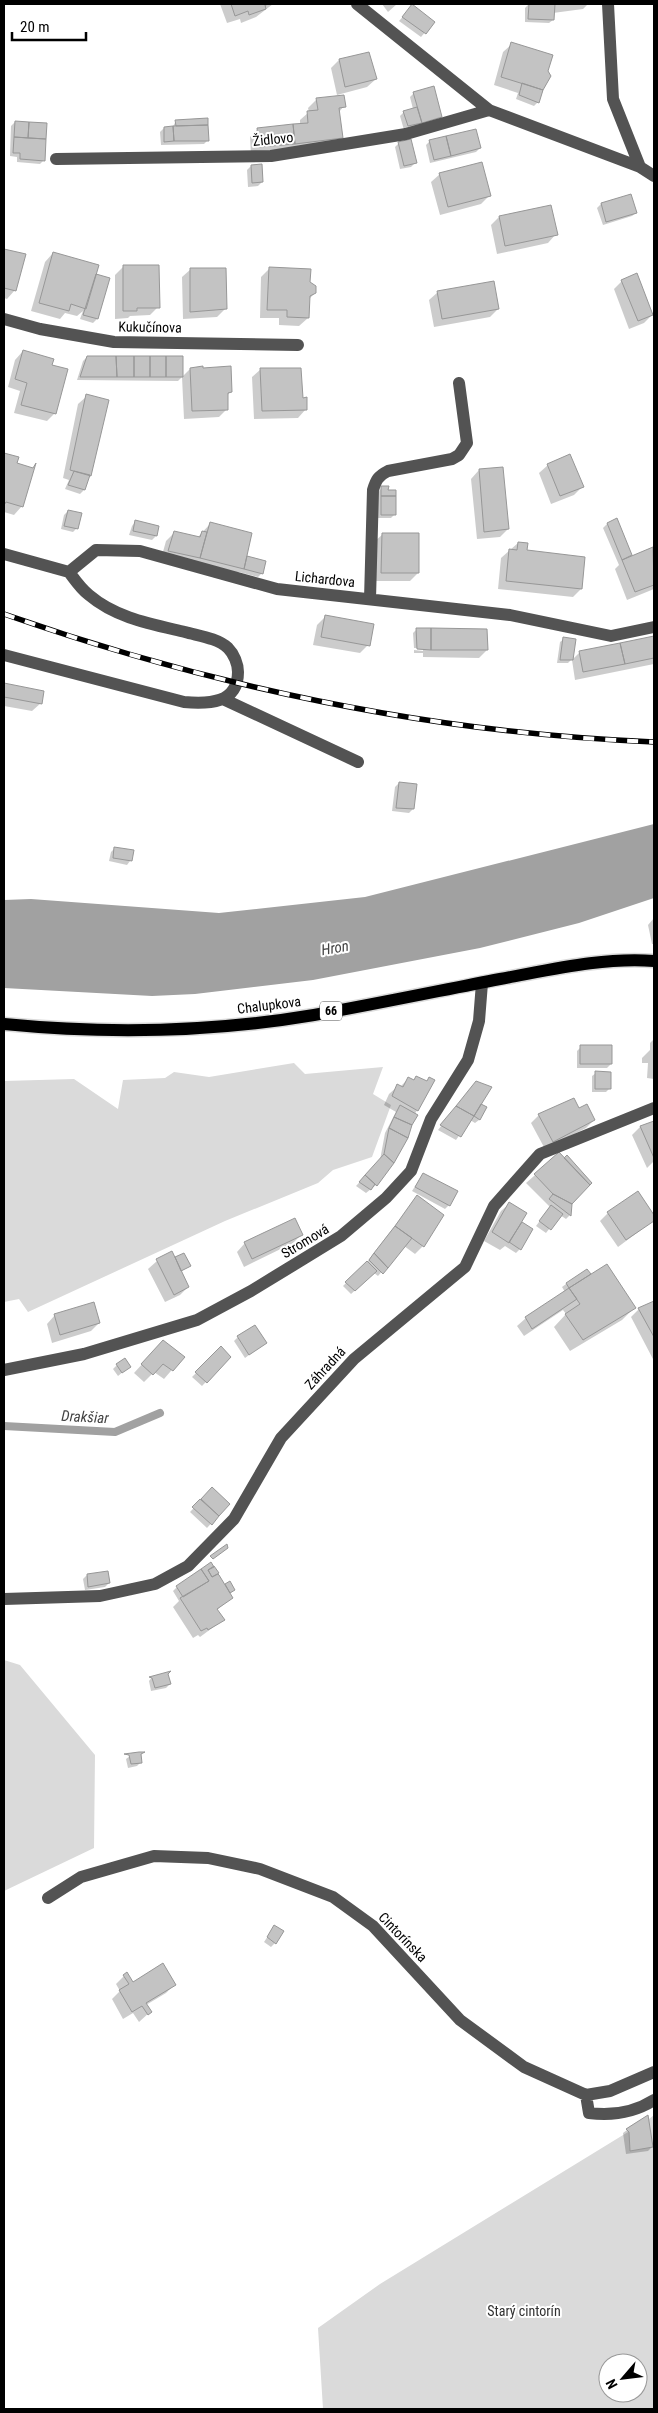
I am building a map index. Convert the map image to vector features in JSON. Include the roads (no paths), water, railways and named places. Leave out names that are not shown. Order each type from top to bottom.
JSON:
[{"type":"main road","name":"Chalupkova","points":[[4,1024],[115,1029],[216,1026],[312,1015],[578,965],[654,961]]},
{"type":"street","points":[[357,4],[489,110],[640,167],[654,176]]},
{"type":"street","points":[[608,4],[612,99],[640,167]]},
{"type":"street","name":"Židlovo","points":[[56,159],[271,156],[406,134],[489,110]]},
{"type":"street","name":"Kukučínova","points":[[4,319],[40,329],[114,342],[298,345]]},
{"type":"street","points":[[370,599],[373,490],[376,480],[379,475],[388,471],[452,459],[464,450],[467,443],[459,383]]},
{"type":"street","name":"Lichardova","points":[[69,572],[96,550],[140,551],[277,589],[510,615],[611,636],[654,627]]},
{"type":"street","points":[[4,554],[69,572],[88,594],[105,606],[128,618],[212,639],[228,648],[235,658],[238,670],[237,683],[232,693],[223,700],[205,704],[184,702],[4,655]]},
{"type":"street","points":[[223,700],[358,762]]},
{"type":"street","name":"Stromová","points":[[4,1370],[84,1354],[197,1320],[252,1291],[341,1236],[386,1198],[411,1170],[431,1119],[468,1060],[479,1022],[482,983]]},
{"type":"street","name":"Záhradná","points":[[4,1598],[100,1596],[156,1584],[188,1566],[234,1519],[281,1438],[354,1359],[465,1267],[494,1206],[540,1154],[654,1108]]},
{"type":"street","name":"Cintorínska","points":[[48,1898],[81,1877],[154,1856],[208,1858],[260,1869],[333,1897],[373,1926],[460,2020],[524,2067],[586,2095]]},
{"type":"street","points":[[654,2072],[610,2091],[586,2095],[589,2113],[604,2115],[640,2109],[654,2100]]},
{"type":"water","name":"Hron","points":[[654,824],[654,898],[579,923],[480,948],[313,980],[195,994],[152,996],[4,988],[4,900],[31,899],[219,913],[365,897]]},
{"type":"waterway","name":"Drakšiar","points":[[4,1426],[115,1432],[160,1413]]},
{"type":"railway","points":[[4,614],[163,664],[324,702],[406,717],[488,728],[571,737],[654,742]]},
{"type":"park label","name":"Starý cintorín","points":[[524,2311]]}]
